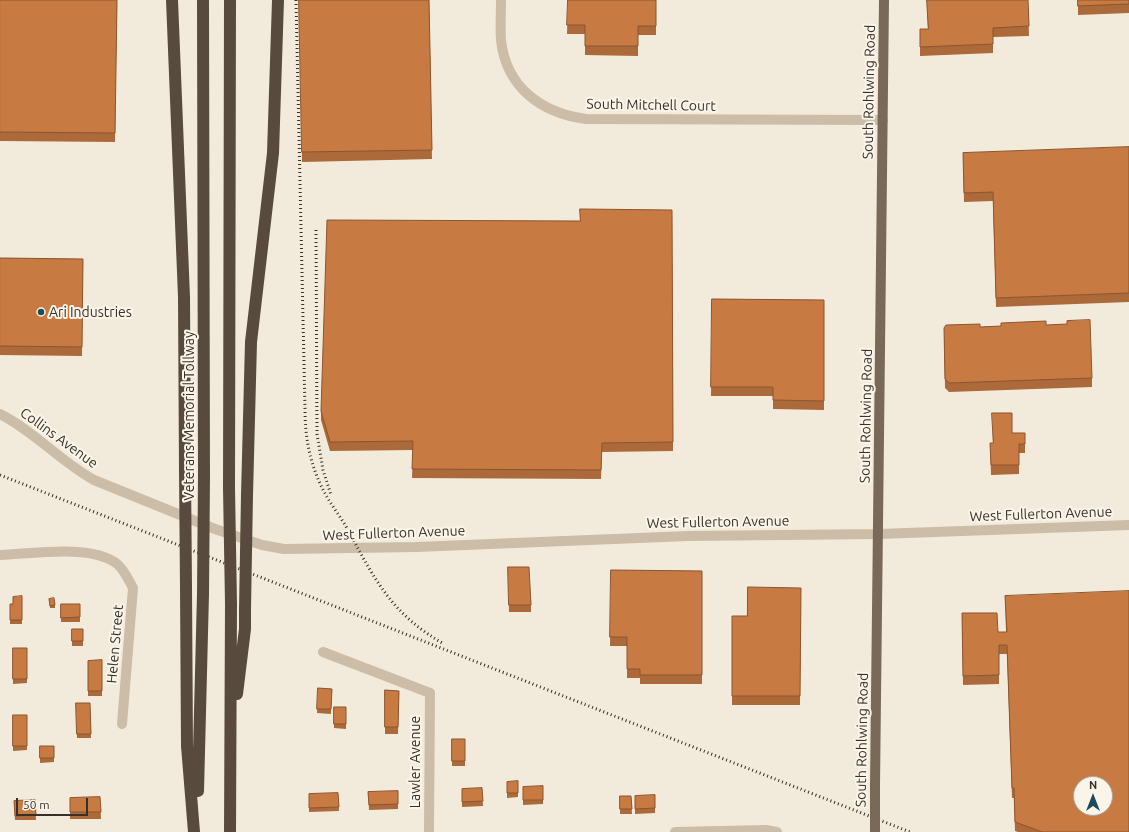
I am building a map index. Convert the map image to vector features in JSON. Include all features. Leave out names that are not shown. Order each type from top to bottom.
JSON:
[{"type":"highway","points":[[172,0],[184,297],[187,746],[194,832]]},
{"type":"highway","name":"Veterans Memorial Tollway","points":[[198,832],[198,734],[203,594],[204,477],[203,0]]},
{"type":"highway","points":[[230,0],[230,832]]},
{"type":"highway","points":[[230,753],[245,629],[246,495],[251,342],[273,153],[278,0]]},
{"type":"main road","name":"South Rohlwing Road","points":[[875,832],[884,0]]},
{"type":"street","name":"South Mitchell Court","points":[[502,0],[501,39],[503,51],[511,71],[525,93],[542,106],[561,114],[586,119],[883,120]]},
{"type":"street","name":"Collins Avenue","points":[[0,414],[21,427],[80,473],[94,480],[215,529],[262,544],[284,549],[307,550]]},
{"type":"street","name":"West Fullerton Avenue","points":[[307,550],[688,536],[879,534],[1129,525]]},
{"type":"street","name":"Helen Street","points":[[0,555],[75,552],[96,553],[122,568],[133,588],[122,724]]},
{"type":"street","name":"Lawler Avenue","points":[[323,652],[430,693],[429,832]]},
{"type":"street","points":[[675,832],[766,830],[777,832]]},
{"type":"building","points":[[0,0],[117,0],[115,133],[0,132]]},
{"type":"building","points":[[299,0],[429,0],[432,150],[302,152]]},
{"type":"building","points":[[568,0],[656,0],[656,26],[638,26],[638,46],[585,46],[585,25],[567,25]]},
{"type":"building","points":[[927,0],[1028,0],[1029,26],[993,28],[993,44],[920,47],[920,29],[928,29]]},
{"type":"building","points":[[1078,0],[1129,0],[1129,4],[1078,6]]},
{"type":"building","points":[[1129,147],[1129,293],[996,298],[993,192],[964,193],[963,153]]},
{"type":"building","points":[[580,209],[672,210],[673,442],[602,443],[601,470],[412,469],[413,441],[330,442],[321,411],[327,220],[580,221]]},
{"type":"building","name":"Ari Industries","points":[[0,258],[83,259],[82,347],[0,346]]},
{"type":"building","points":[[712,299],[824,300],[824,401],[773,400],[773,387],[711,387]]},
{"type":"building","points":[[1090,320],[1092,378],[949,383],[945,379],[944,328],[946,325],[980,324],[980,327],[1001,326],[1001,323],[1046,321],[1046,325],[1067,324],[1067,321]]},
{"type":"building","points":[[992,413],[1012,413],[1012,433],[1025,433],[1025,444],[1019,444],[1019,465],[991,465],[990,443],[993,443]]},
{"type":"building","points":[[508,567],[529,567],[531,605],[509,605]]},
{"type":"building","points":[[611,570],[702,571],[702,675],[640,675],[640,669],[627,669],[627,637],[610,637]]},
{"type":"building","points":[[748,587],[801,588],[800,696],[732,696],[732,616],[747,616]]},
{"type":"building","points":[[1129,591],[1129,832],[1042,832],[1015,822],[1014,788],[1012,788],[1007,645],[999,645],[999,675],[963,676],[962,613],[997,613],[998,632],[1007,632],[1005,596]]},
{"type":"building","points":[[22,596],[22,620],[10,620],[10,604],[13,604],[13,597]]},
{"type":"building","points":[[54,598],[55,605],[50,606],[49,599]]},
{"type":"building","points":[[61,604],[80,604],[80,617],[61,618]]},
{"type":"building","points":[[72,629],[83,629],[83,641],[72,641]]},
{"type":"building","points":[[13,648],[27,648],[27,679],[13,679]]},
{"type":"building","points":[[102,660],[102,691],[88,691],[88,661]]},
{"type":"building","points":[[318,688],[332,689],[331,709],[317,709]]},
{"type":"building","points":[[385,690],[399,691],[398,727],[385,727]]},
{"type":"building","points":[[76,703],[90,703],[91,734],[77,734]]},
{"type":"building","points":[[334,707],[346,707],[346,724],[334,724]]},
{"type":"building","points":[[13,715],[27,715],[27,746],[13,746]]},
{"type":"building","points":[[452,739],[465,739],[465,761],[452,761]]},
{"type":"building","points":[[40,746],[54,746],[54,758],[40,758]]},
{"type":"building","points":[[518,781],[518,793],[507,793],[507,782]]},
{"type":"building","points":[[543,786],[543,800],[523,800],[523,787]]},
{"type":"building","points":[[482,788],[483,801],[462,802],[462,789]]},
{"type":"building","points":[[398,791],[398,804],[369,805],[368,792]]},
{"type":"building","points":[[338,793],[339,807],[309,808],[309,794]]},
{"type":"building","points":[[655,795],[655,808],[635,809],[635,796]]},
{"type":"building","points":[[620,796],[631,796],[632,809],[620,809]]},
{"type":"building","points":[[100,797],[101,812],[70,812],[70,798]]},
{"type":"building","points":[[35,800],[36,815],[15,816],[14,801]]},
{"type":"railway","points":[[296,0],[305,421],[310,454],[321,486],[344,523],[377,582],[411,621],[426,633],[444,644]]},
{"type":"railway","points":[[316,230],[317,434],[323,470],[331,495]]},
{"type":"railway","points":[[0,475],[910,832]]},
{"type":"place","name":"Ari Industries","points":[[41,312]]}]
